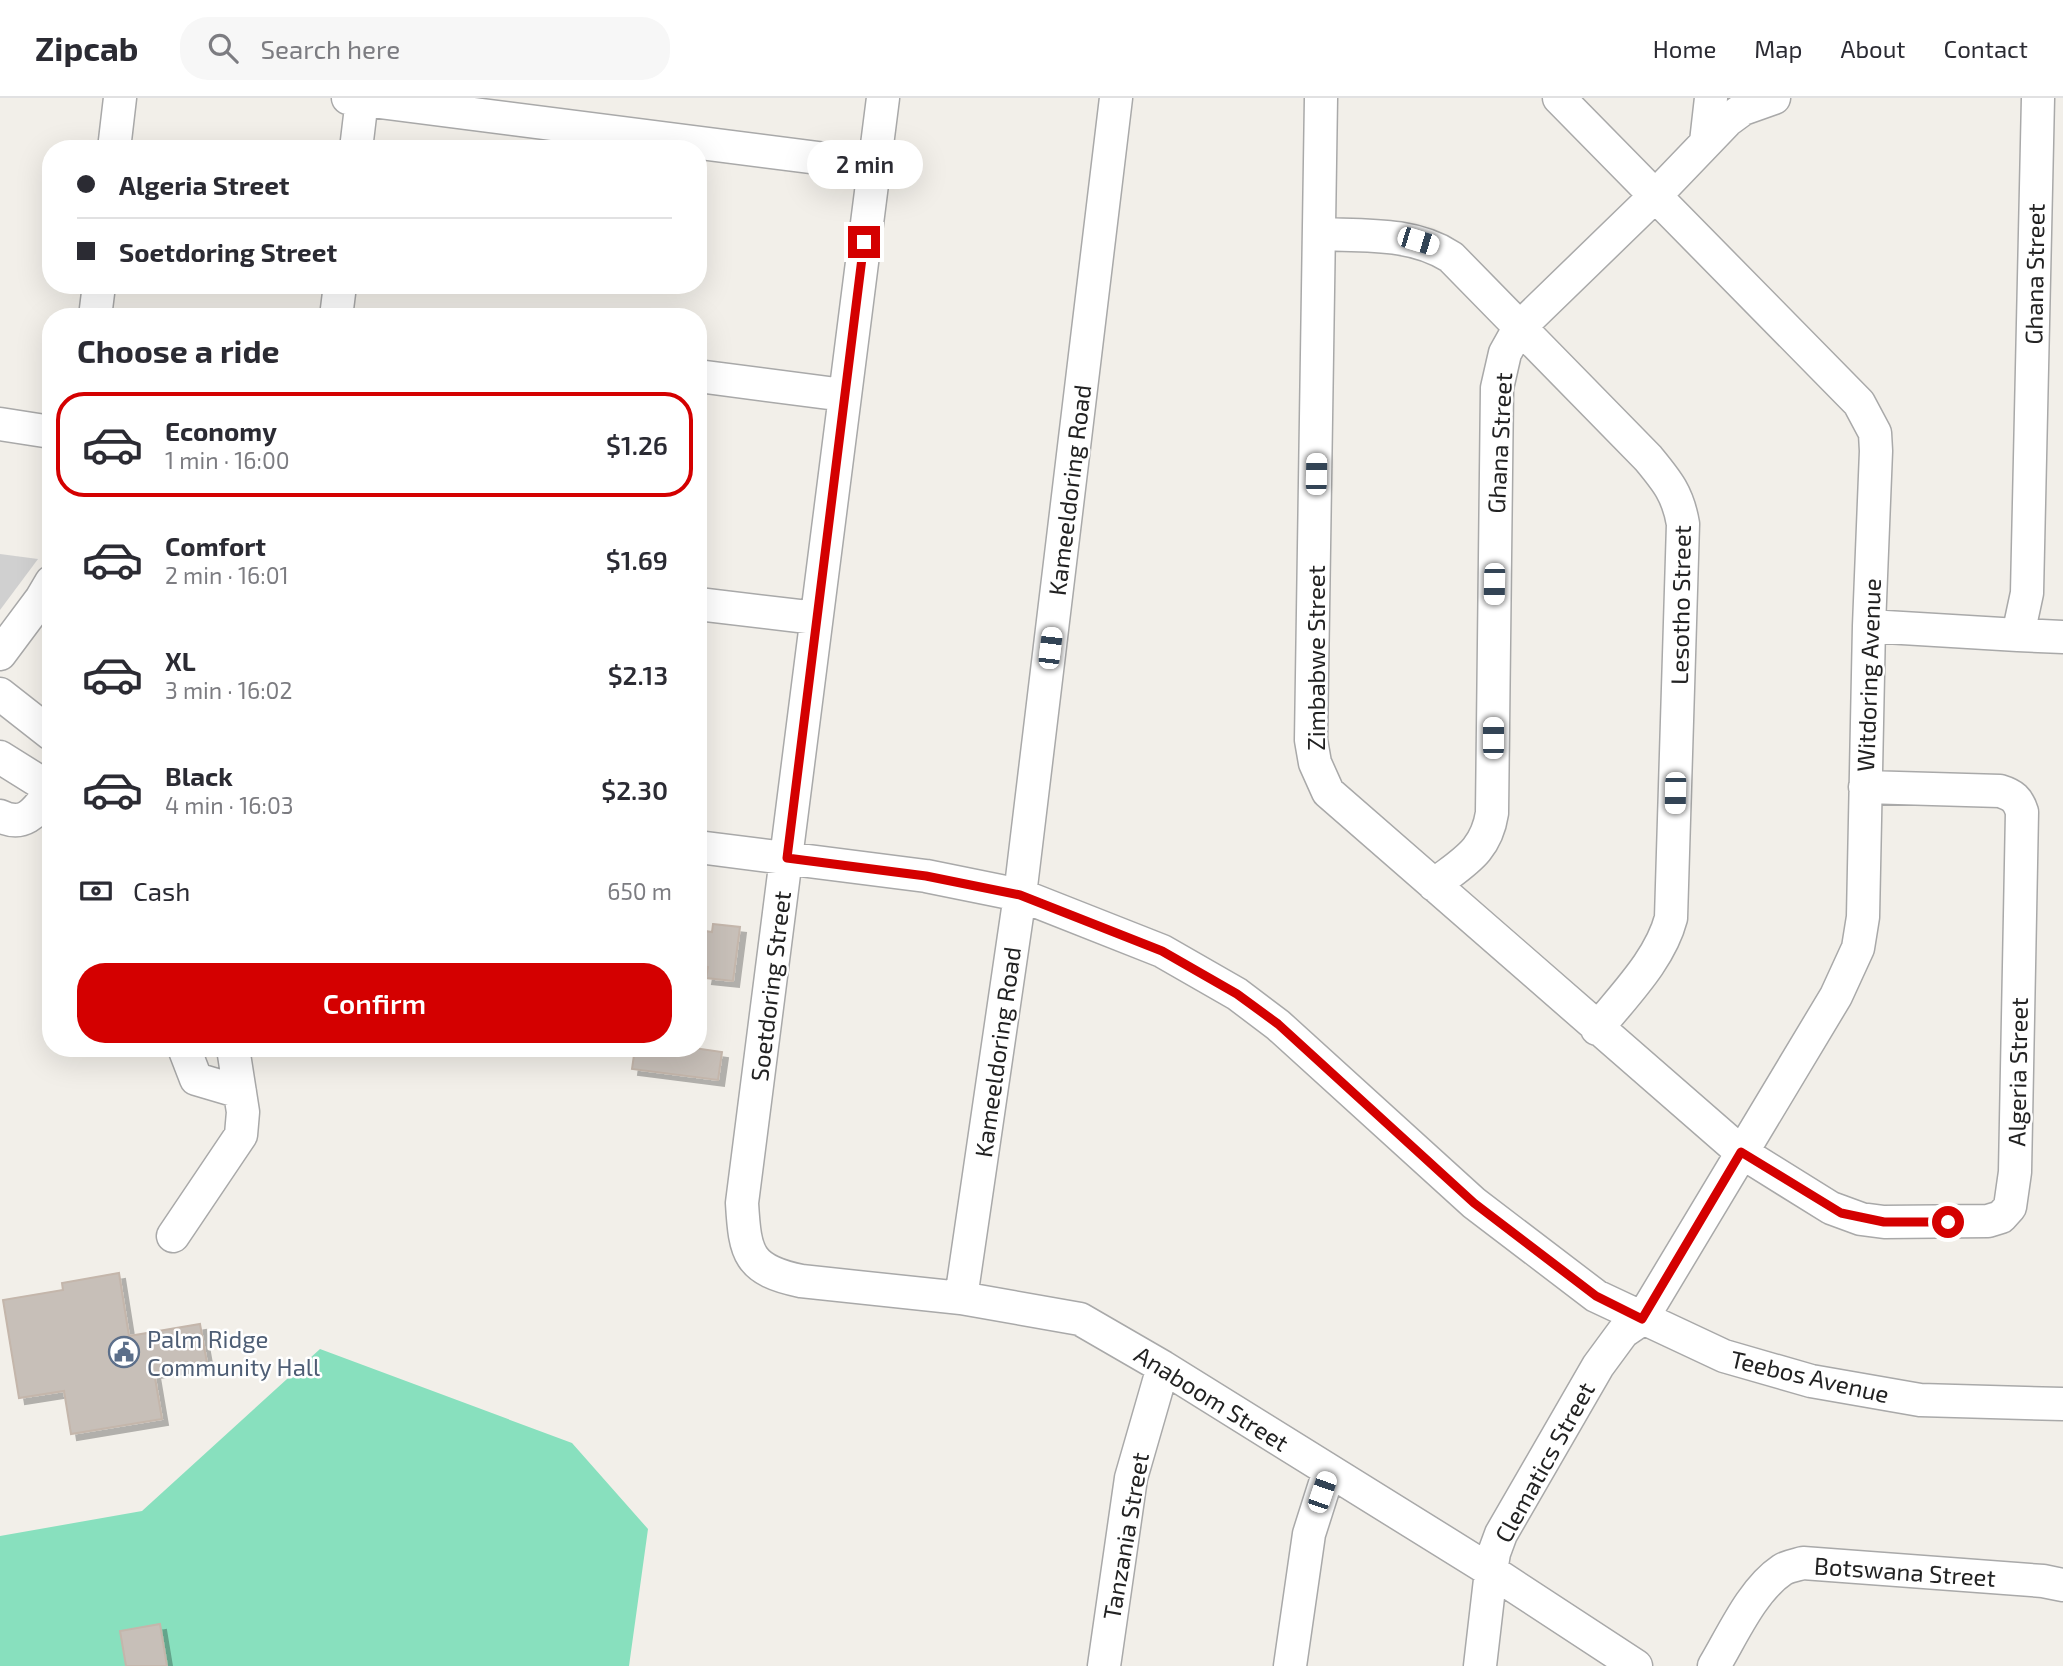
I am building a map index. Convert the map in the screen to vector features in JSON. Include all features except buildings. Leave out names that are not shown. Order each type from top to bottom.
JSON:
[{"type":"street","points":[[115,140],[120,98]]},
{"type":"street","name":"Soetdoring Street","points":[[747,1248],[742,1203],[883,98]]},
{"type":"street","name":"Kameeldoring Road","points":[[961,1298],[1020,895],[1116,98]]},
{"type":"street","name":"Zimbabwe Street","points":[[1321,98],[1311,740],[1315,763],[1328,792],[1741,1152]]},
{"type":"street","name":"Witdoring Avenue","points":[[1559,98],[1859,403],[1875,433],[1863,917],[1858,948],[1836,996],[1642,1319]]},
{"type":"street","points":[[1706,142],[1711,98]]},
{"type":"street","name":"Ghana Street","points":[[1434,885],[1483,844],[1490,829],[1497,388],[1506,353],[1519,328],[1656,195],[1728,120],[1744,109],[1774,98]]},
{"type":"street","name":"Ghana Street","points":[[2018,635],[2027,593],[2038,98]]},
{"type":"street","points":[[356,140],[355,99],[677,140]]},
{"type":"street","points":[[707,144],[873,165]]},
{"type":"street","name":"Lesotho Street","points":[[1320,234],[1394,238],[1434,246],[1451,257],[1648,458],[1668,481],[1679,503],[1683,524],[1671,918],[1658,950],[1597,1029]]},
{"type":"street","points":[[707,377],[845,395]]},
{"type":"street","points":[[0,424],[42,431]]},
{"type":"street","points":[[0,654],[42,597]]},
{"type":"street","points":[[707,605],[816,618]]},
{"type":"street","points":[[1869,626],[2063,637]]},
{"type":"street","points":[[0,694],[42,727]]},
{"type":"street","points":[[0,757],[42,784]]},
{"type":"street","name":"Algeria Street","points":[[1741,1152],[1831,1208],[1861,1219],[1884,1222],[1970,1222],[2001,1217],[2010,1207],[2015,1172],[2022,826],[2020,804],[2013,795],[2000,792],[1865,787]]},
{"type":"street","points":[[0,816],[16,821],[25,820],[42,802]]},
{"type":"street","name":"Teebos Avenue","points":[[707,848],[926,876],[1020,895],[1162,951],[1237,994],[1278,1024],[1474,1203],[1596,1296],[1724,1356],[1811,1381],[1920,1400],[2063,1404]]},
{"type":"street","points":[[187,1057],[196,1079],[240,1092]]},
{"type":"street","points":[[173,1236],[241,1135],[244,1124],[234,1057]]},
{"type":"street","name":"Anaboom Street","points":[[747,1248],[754,1261],[763,1269],[782,1277],[961,1298],[1080,1319],[1163,1367],[1490,1571],[1636,1666]]},
{"type":"street","name":"Clematics Street","points":[[1480,1666],[1490,1571],[1494,1553],[1514,1510],[1598,1366],[1623,1332],[1642,1319]]},
{"type":"street","name":"Tanzania Street","points":[[1104,1666],[1128,1490],[1163,1367]]},
{"type":"street","points":[[1290,1666],[1308,1534],[1329,1471]]},
{"type":"street","name":"Botswana Street","points":[[1714,1666],[1769,1579],[1785,1568],[1803,1563],[2063,1584]]},
{"type":"shaded area","points":[[0,554],[38,559],[0,610]]},
{"type":"green space","points":[[320,1349],[572,1443],[648,1529],[629,1666],[0,1666],[0,1536],[142,1511]]},
{"type":"place","name":"Palm Ridge Community Hall","points":[[124,1352]]},
{"type":"route","points":[[864,242],[787,858],[926,876],[1020,895],[1162,951],[1237,994],[1278,1024],[1474,1203],[1596,1296],[1642,1319],[1741,1152],[1841,1213],[1884,1222],[1948,1222]]}]
